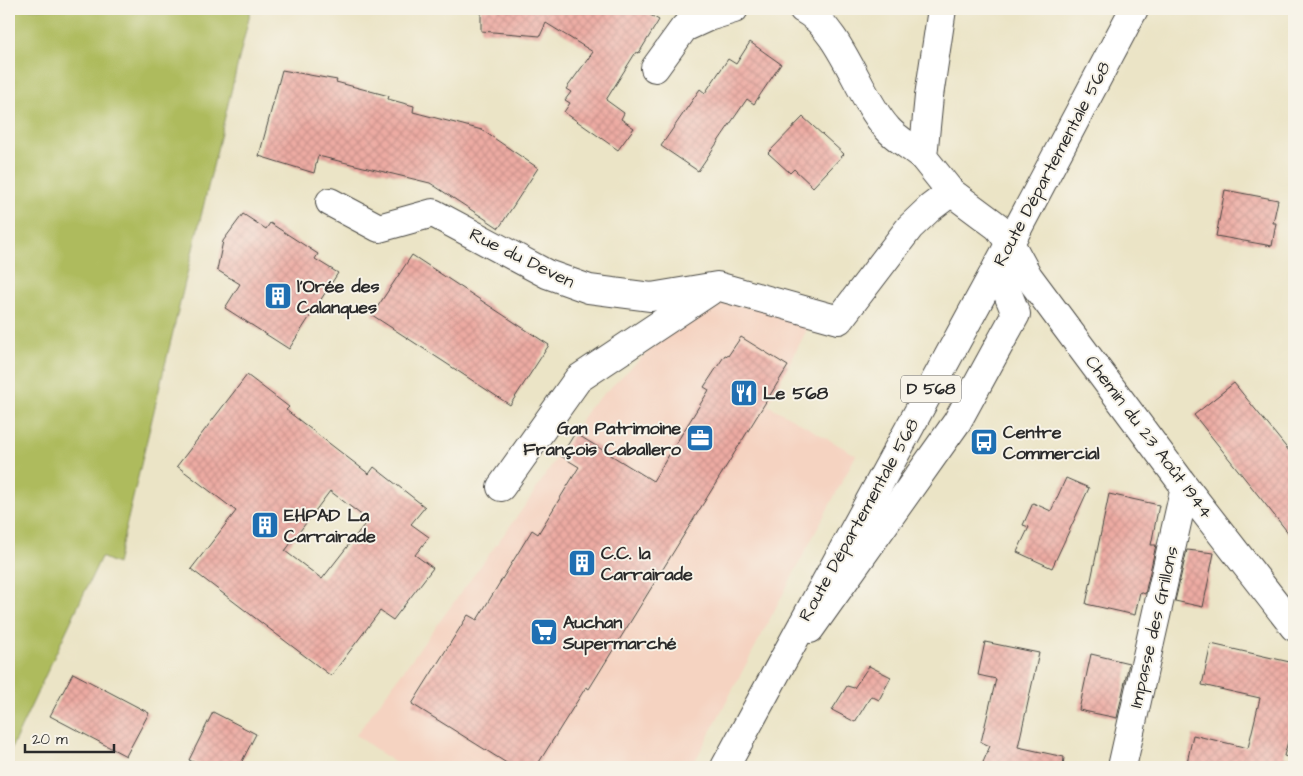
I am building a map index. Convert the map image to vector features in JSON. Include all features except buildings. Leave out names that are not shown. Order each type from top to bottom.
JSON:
[{"type":"street","points":[[655,68],[684,28],[708,17],[734,9]]},
{"type":"street","name":"Chemin du 23 Août 1944","points":[[803,9],[826,28],[864,95],[887,128],[923,157],[951,192],[998,227],[1010,243],[1028,276],[1185,487],[1294,627]]},
{"type":"street","points":[[923,157],[928,96],[942,9]]},
{"type":"street","name":"Route Départementale 568","points":[[725,767],[1010,243],[1134,9]]},
{"type":"street","name":"Rue du Deven","points":[[330,202],[380,228],[433,213],[547,274],[589,289],[651,297],[717,286],[839,320],[910,227],[951,192]]},
{"type":"street","points":[[759,702],[957,422],[980,380],[1016,314],[997,267]]},
{"type":"street","points":[[501,487],[578,378],[717,286]]},
{"type":"street","name":"Impasse des Grillons","points":[[1122,767],[1185,487]]},
{"type":"shaded area","points":[[720,302],[813,318],[768,405],[856,455],[692,767],[401,767],[356,735],[527,503],[589,408],[660,340]]},
{"type":"green space","points":[[9,9],[251,9],[117,564],[101,557],[9,753]]},
{"type":"place","name":"l'Orée des Calanques","points":[[278,296]]},
{"type":"place","name":"Le 568","points":[[744,393]]},
{"type":"place","name":"Gan Patrimoine François Caballero","points":[[700,438]]},
{"type":"place","name":"Centre Commercial","points":[[984,442]]},
{"type":"place","name":"EHPAD La Carrairade","points":[[265,525]]},
{"type":"place","name":"C.C. la Carrairade","points":[[582,563]]},
{"type":"place","name":"Auchan Supermarché","points":[[544,632]]}]
